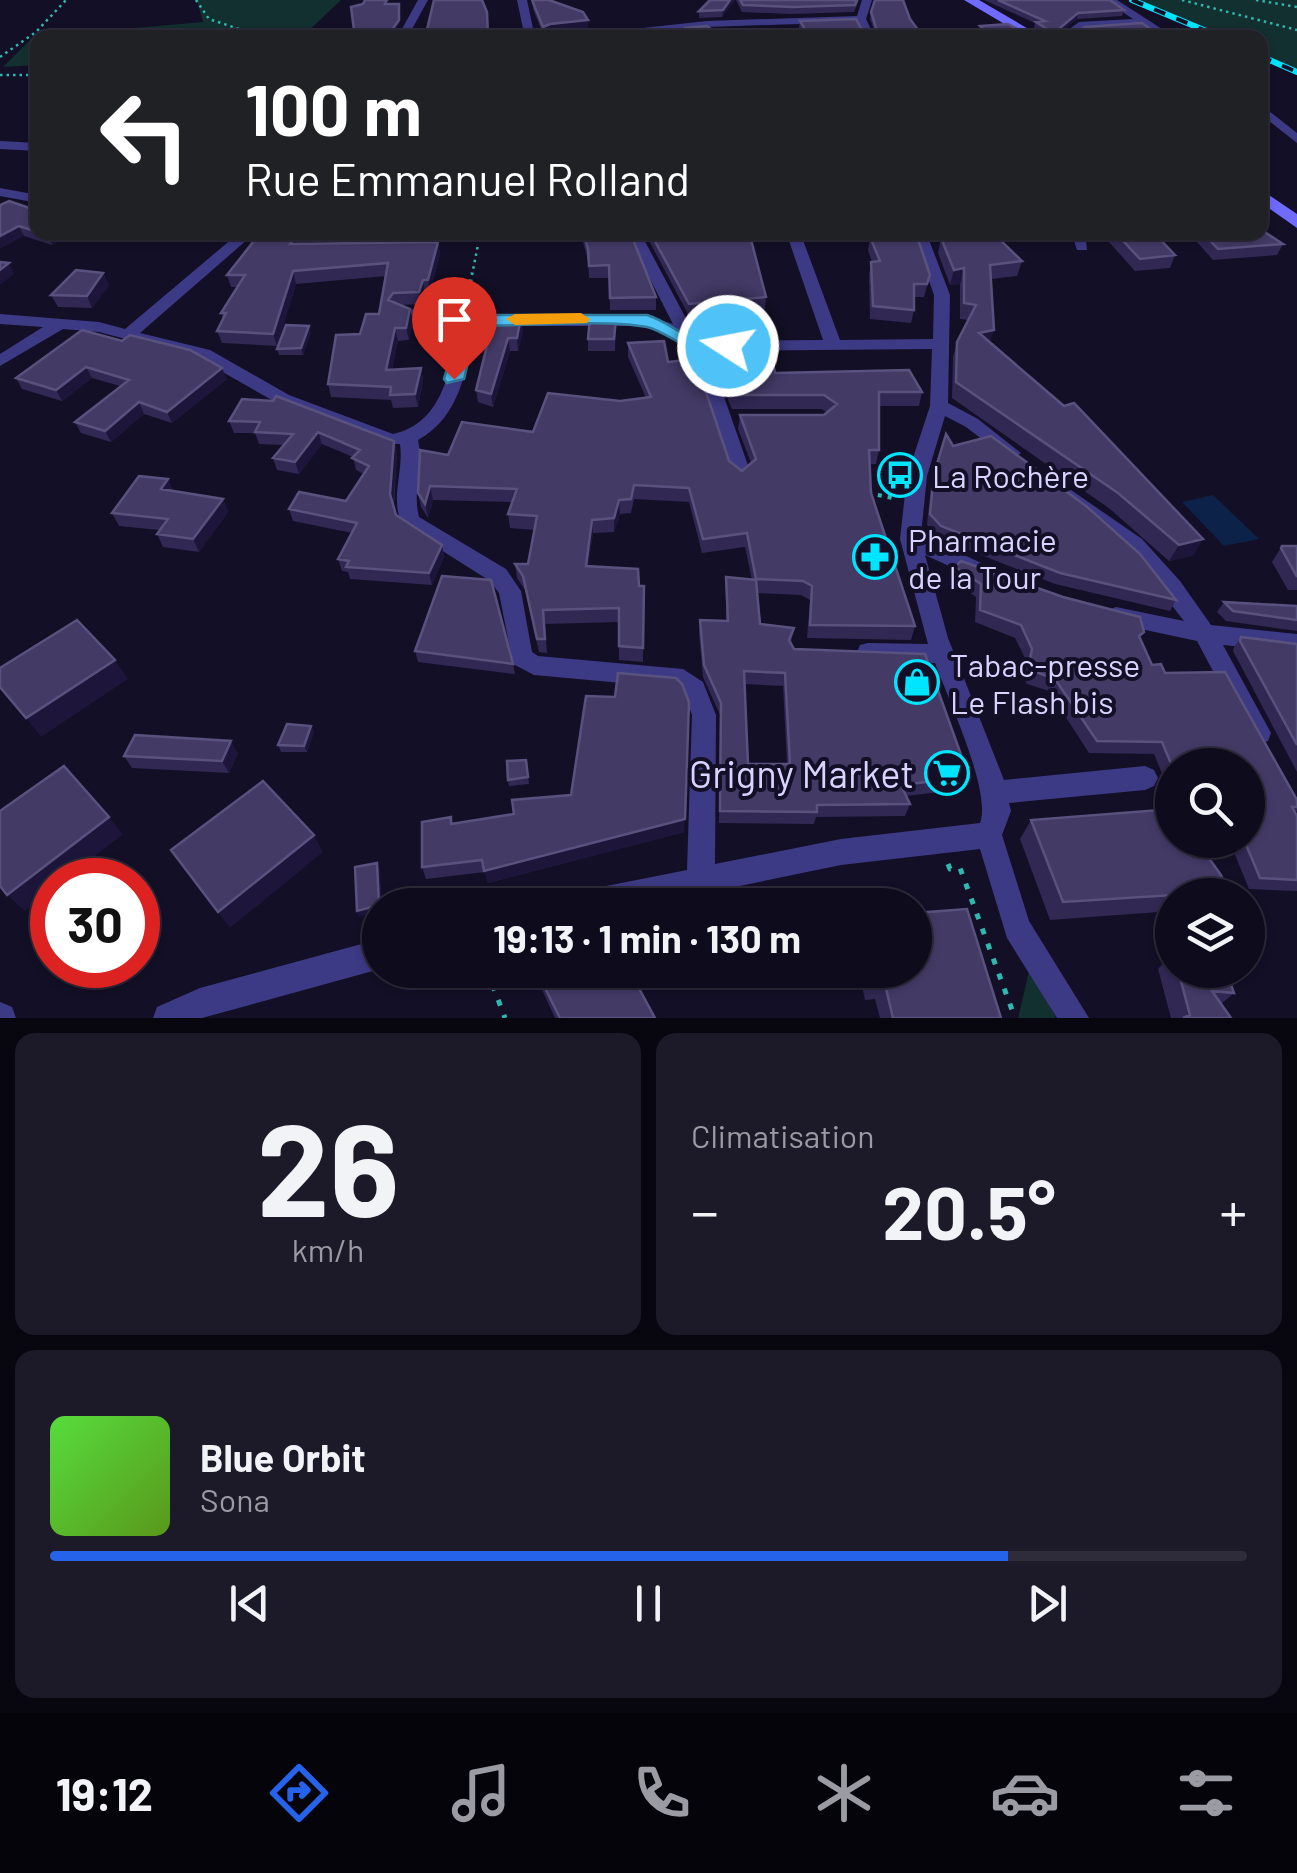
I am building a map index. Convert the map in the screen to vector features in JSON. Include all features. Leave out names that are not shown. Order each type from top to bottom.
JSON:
[{"type":"main road","points":[[970,0],[1024,30]]},
{"type":"main road","points":[[1268,200],[1297,223]]},
{"type":"street","points":[[407,30],[424,0]]},
{"type":"street","points":[[522,0],[528,30]]},
{"type":"street","points":[[866,0],[861,19],[866,30]]},
{"type":"street","points":[[1110,0],[1159,30]]},
{"type":"street","points":[[647,30],[861,19]]},
{"type":"street","points":[[1072,30],[1079,25],[1146,20]]},
{"type":"street","points":[[1268,115],[1297,139]]},
{"type":"street","points":[[0,144],[30,146]]},
{"type":"street","points":[[0,192],[30,198]]},
{"type":"street","points":[[130,333],[240,240]]},
{"type":"street","points":[[637,240],[732,419],[741,474]]},
{"type":"street","points":[[797,240],[834,347]]},
{"type":"street","points":[[922,240],[942,295],[939,406],[912,501],[910,539],[944,654],[994,793],[998,811],[989,835],[1017,928],[1074,1018]]},
{"type":"street","points":[[402,312],[463,318],[647,321],[668,328],[693,346],[940,344]]},
{"type":"street","points":[[0,319],[130,333],[204,354],[301,406],[392,440],[408,439],[447,408],[463,318]]},
{"type":"street","points":[[0,361],[58,325]]},
{"type":"street","points":[[939,406],[972,423],[1132,541],[1166,576],[1206,634],[1270,754]]},
{"type":"street","points":[[408,439],[414,455],[403,508],[410,521],[498,575],[510,591],[521,657],[534,665],[683,679],[696,688],[704,715],[701,880]]},
{"type":"street","points":[[910,539],[1010,583]]},
{"type":"street","points":[[1096,610],[1206,634],[1297,642]]},
{"type":"street","points":[[837,652],[944,654]]},
{"type":"street","points":[[994,793],[1145,778]]},
{"type":"street","points":[[663,888],[841,852],[989,835]]},
{"type":"street","points":[[168,1018],[200,1003],[362,959]]},
{"type":"path","points":[[38,30],[66,0]]},
{"type":"path","points":[[196,0],[201,16],[211,23],[242,30]]},
{"type":"path","points":[[1182,0],[1297,30]]},
{"type":"path","points":[[1256,0],[1297,7]]},
{"type":"path","points":[[0,57],[30,36]]},
{"type":"path","points":[[0,75],[30,75]]},
{"type":"path","points":[[463,318],[478,245]]},
{"type":"path","points":[[861,492],[912,501]]},
{"type":"path","points":[[942,840],[950,869],[960,868],[1015,1018]]},
{"type":"path","points":[[491,988],[505,1018]]},
{"type":"green space","points":[[197,0],[341,0],[309,30],[112,30],[203,22]]},
{"type":"green space","points":[[1134,0],[1297,0],[1297,69],[1268,56],[1268,30],[1206,30]]},
{"type":"green space","points":[[30,40],[30,65],[3,67]]},
{"type":"green space","points":[[1030,967],[1056,1018],[1018,1018]]},
{"type":"water","points":[[1213,495],[1259,539],[1224,546],[1182,502]]},
{"type":"building","points":[[365,0],[387,0],[385,4],[399,4],[399,20],[392,30],[354,30],[351,7]]},
{"type":"building","points":[[434,0],[482,0],[487,12],[488,30],[427,30]]},
{"type":"building","points":[[532,0],[549,0],[583,12],[588,20],[543,27]]},
{"type":"building","points":[[710,0],[730,0],[723,10],[699,11]]},
{"type":"building","points":[[740,0],[857,0],[855,5],[792,7],[743,5]]},
{"type":"building","points":[[875,0],[903,0],[918,30],[877,30],[871,12]]},
{"type":"building","points":[[998,0],[1110,0],[1124,10],[1078,13],[1058,30],[1047,30],[1036,22],[1045,21]]},
{"type":"building","points":[[856,19],[862,30],[805,30],[800,21]]},
{"type":"building","points":[[1142,23],[1152,30],[1081,30]]},
{"type":"building","points":[[1008,24],[1019,30],[984,30],[980,26]]},
{"type":"building","points":[[707,26],[712,30],[683,30]]},
{"type":"building","points":[[9,201],[30,208],[30,229],[19,226],[0,236],[0,205]]},
{"type":"building","points":[[1268,234],[1283,244],[1218,249],[1210,240],[1268,240]]},
{"type":"building","points":[[255,240],[293,240],[290,244],[438,242],[428,280],[423,280],[419,292],[393,293],[388,300],[410,309],[406,328],[395,328],[386,370],[421,368],[415,394],[390,395],[391,387],[328,384],[336,335],[360,334],[366,314],[379,314],[388,263],[293,271],[273,334],[217,331],[226,313],[221,313],[245,275],[227,275]]},
{"type":"building","points":[[585,240],[633,240],[656,297],[610,298],[609,265],[589,266]]},
{"type":"building","points":[[654,240],[751,240],[766,297],[689,304]]},
{"type":"building","points":[[871,240],[918,240],[930,275],[927,284],[914,284],[914,310],[873,306],[871,262],[880,261]]},
{"type":"building","points":[[942,240],[1000,240],[1022,261],[990,265],[994,330],[979,333],[1064,406],[1074,403],[1203,539],[1179,545],[1118,493],[956,382],[957,342],[976,305],[964,303],[964,268],[954,270]]},
{"type":"building","points":[[1122,240],[1161,240],[1175,255],[1140,259]]},
{"type":"building","points":[[76,270],[103,273],[87,296],[51,295]]},
{"type":"building","points":[[494,317],[521,317],[517,338],[508,338],[491,394],[476,390]]},
{"type":"building","points":[[590,318],[616,318],[614,339],[588,339]]},
{"type":"building","points":[[286,325],[309,326],[301,348],[277,349]]},
{"type":"building","points":[[82,330],[122,341],[130,335],[190,350],[222,368],[167,412],[139,402],[105,431],[75,422],[129,380],[86,367],[56,390],[16,378]]},
{"type":"building","points":[[664,341],[668,362],[695,359],[729,461],[742,471],[756,459],[740,415],[824,415],[837,404],[824,395],[733,395],[719,362],[773,363],[775,373],[909,370],[922,392],[879,392],[879,450],[869,450],[871,493],[915,626],[810,625],[812,586],[803,581],[756,579],[747,533],[703,539],[689,488],[634,485],[631,499],[619,500],[614,518],[592,520],[586,566],[638,569],[639,586],[644,586],[643,648],[619,646],[619,608],[543,610],[545,639],[537,639],[523,576],[515,564],[528,564],[537,516],[508,514],[517,489],[430,486],[425,504],[418,493],[420,450],[448,455],[462,422],[533,432],[548,393],[620,401],[651,397],[628,343]]},
{"type":"building","points":[[276,396],[394,441],[390,494],[396,515],[442,545],[429,573],[346,567],[349,561],[338,559],[357,523],[289,509],[299,492],[346,501],[369,466],[352,458],[360,450],[318,432],[295,462],[273,458],[293,434],[255,432],[260,422],[229,421],[242,399],[273,401]]},
{"type":"building","points":[[946,434],[953,446],[991,436],[1086,506],[1140,554],[1176,600],[1060,573],[941,526],[930,514],[934,474]]},
{"type":"building","points":[[139,476],[168,479],[161,489],[223,499],[193,539],[157,534],[168,519],[112,513]]},
{"type":"building","points":[[1297,546],[1297,577],[1281,548]]},
{"type":"building","points":[[961,561],[1063,597],[1140,617],[1144,632],[1139,636],[1152,665],[1161,664],[1165,673],[1225,672],[1297,800],[1297,807],[1292,807],[1297,816],[1297,880],[1260,878],[1252,858],[1265,858],[1265,748],[1164,748],[1162,742],[1097,741],[1055,679],[1033,671],[1029,664],[1032,649],[1021,625],[980,610],[981,584],[955,567]]},
{"type":"building","points":[[442,576],[491,580],[513,664],[415,651]]},
{"type":"building","points":[[726,577],[756,580],[760,624],[794,628],[789,640],[794,649],[925,654],[969,777],[901,785],[910,804],[817,805],[817,812],[720,811],[721,703],[704,665],[700,620],[728,621]],"holes":[[[744,671],[785,673],[790,764],[748,764]]]},
{"type":"building","points":[[1224,602],[1297,606],[1297,620],[1233,611]]},
{"type":"building","points":[[77,620],[115,660],[26,718],[0,687],[0,668]]},
{"type":"building","points":[[1241,637],[1297,644],[1297,745],[1240,641]]},
{"type":"building","points":[[618,673],[676,678],[682,684],[689,702],[685,819],[484,871],[482,860],[422,867],[422,822],[451,817],[451,824],[514,814],[512,800],[571,795],[586,696],[615,697]]},
{"type":"building","points":[[287,724],[311,726],[304,746],[278,745]]},
{"type":"building","points":[[135,735],[231,741],[222,761],[124,756]]},
{"type":"building","points":[[526,760],[528,777],[508,780],[507,761]]},
{"type":"building","points":[[64,766],[109,817],[55,858],[30,858],[30,877],[7,895],[0,886],[0,811]]},
{"type":"building","points":[[263,781],[314,835],[218,912],[171,850]]},
{"type":"building","points":[[1155,810],[1155,858],[1209,858],[1222,878],[1155,878],[1155,896],[1063,902],[1031,820]]},
{"type":"building","points":[[377,863],[378,888],[362,888],[362,910],[357,911],[355,867]]},
{"type":"building","points":[[967,909],[1001,1018],[893,1018],[886,988],[932,988],[932,912]]},
{"type":"building","points":[[545,988],[639,988],[655,1018],[560,1018]]},
{"type":"building","points":[[1183,988],[1232,988],[1234,993],[1212,991],[1231,1018],[1183,1018],[1190,1015]]},
{"type":"railway","points":[[1132,0],[1204,30]]},
{"type":"railway","points":[[1268,59],[1297,72]]},
{"type":"slow traffic","points":[[515,319],[581,319]]},
{"type":"place","name":"La Rochère","points":[[900,475]]},
{"type":"place","name":"Pharmacie de la Tour","points":[[875,557]]},
{"type":"place","name":"Tabac-presse Le Flash bis","points":[[917,682]]},
{"type":"place","name":"Grigny Market","points":[[947,773]]},
{"type":"route","points":[[454,379],[469,320],[647,321],[668,328],[693,346],[728,346]]}]
